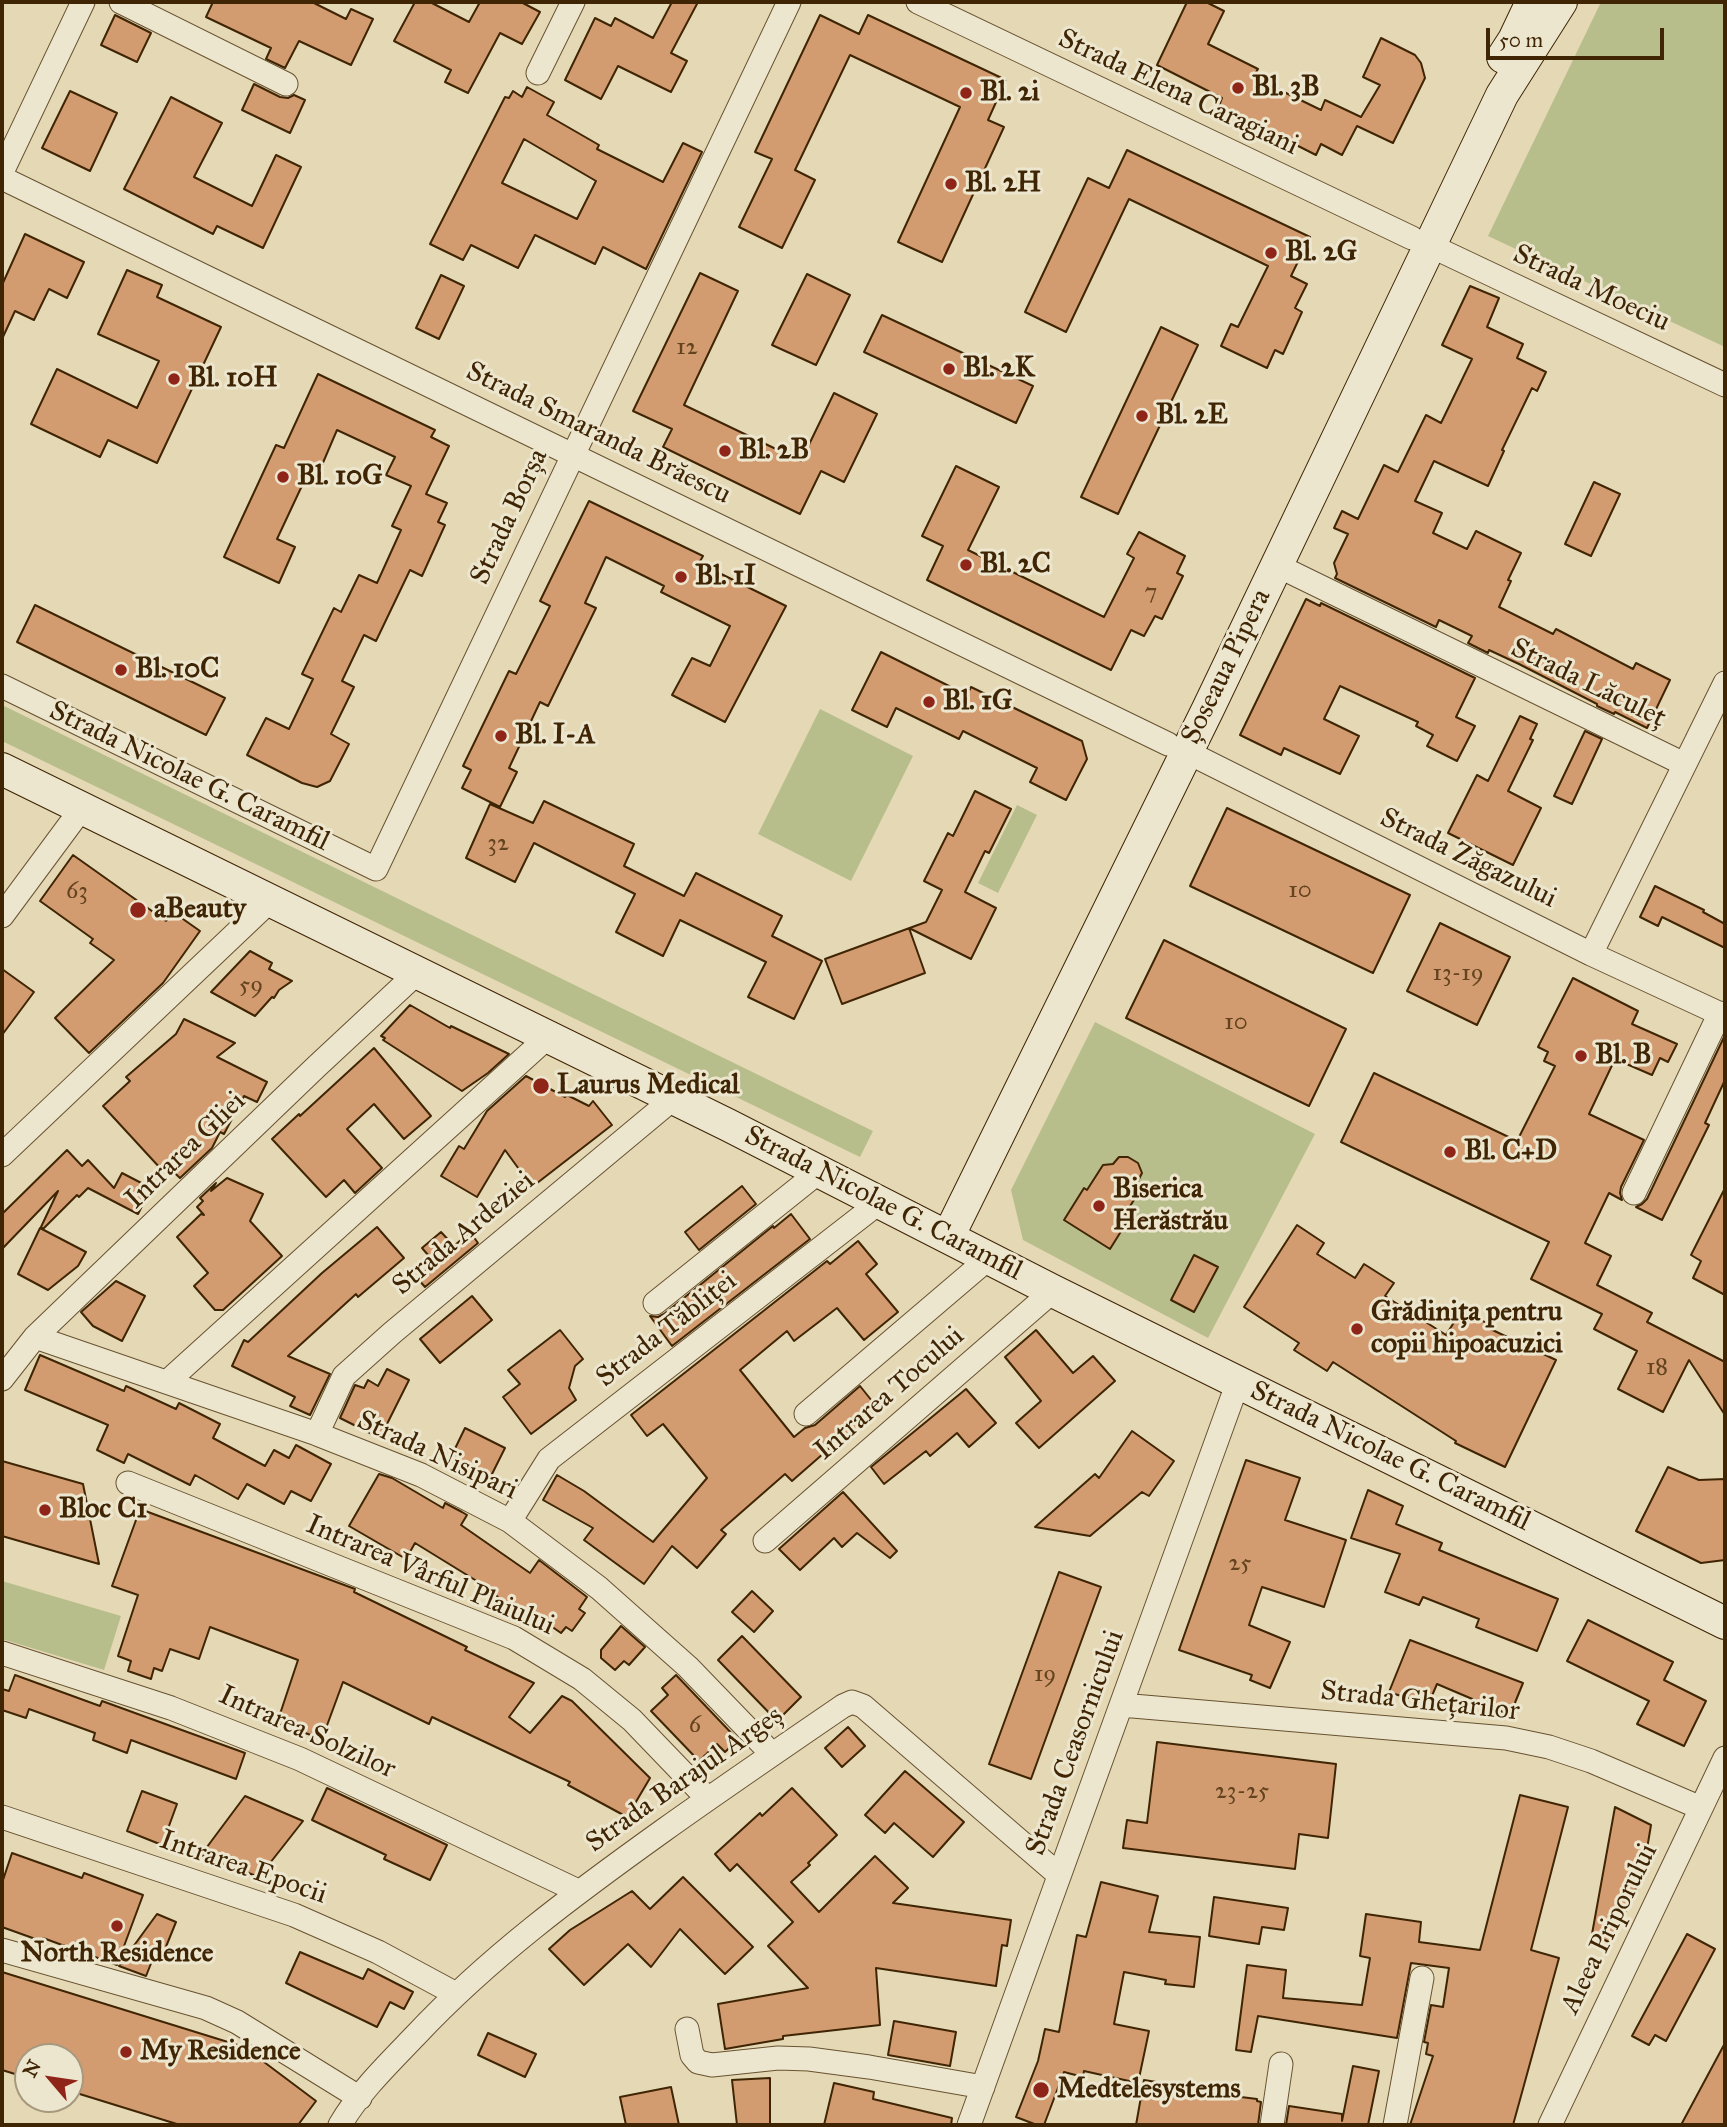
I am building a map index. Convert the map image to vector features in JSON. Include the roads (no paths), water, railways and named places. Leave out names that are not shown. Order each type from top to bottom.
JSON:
[{"type":"main road","name":"Șoseaua Pipera","points":[[1493,92],[1509,2]]},
{"type":"main road","name":"Șoseaua Pipera","points":[[939,1232],[1422,242],[1532,2]]},
{"type":"main road","name":"Șoseaua Pipera","points":[[1493,92],[1561,2]]},
{"type":"main road","name":"Șoseaua Pipera","points":[[1177,748],[1276,565],[1422,242]]},
{"type":"main road","name":"Strada Nicolae G. Caramfil","points":[[2,769],[549,1036],[1053,1291],[1725,1623]]},
{"type":"street","points":[[2,172],[83,2]]},
{"type":"street","points":[[121,2],[286,84]]},
{"type":"street","points":[[538,73],[573,2]]},
{"type":"street","name":"Strada Borșa","points":[[376,869],[789,2]]},
{"type":"street","name":"Strada Elena Caragiani","points":[[918,2],[1422,242]]},
{"type":"street","name":"Strada Smaranda Brăescu","points":[[2,178],[1177,748]]},
{"type":"street","name":"Strada Moeciu","points":[[1422,242],[1725,385]]},
{"type":"street","name":"Strada Lăculeț","points":[[1276,565],[1684,764],[1591,954]]},
{"type":"street","points":[[1684,764],[1725,683]]},
{"type":"street","name":"Strada Nicolae G. Caramfil","points":[[2,686],[376,869]]},
{"type":"street","name":"Strada Zăgazului","points":[[1177,748],[1591,954],[1723,1015]]},
{"type":"street","points":[[2,916],[82,808]]},
{"type":"street","points":[[2,1155],[271,900]]},
{"type":"street","name":"Intrarea Gliei","points":[[2,1379],[35,1337],[418,972]]},
{"type":"street","points":[[1634,1193],[1723,1015]]},
{"type":"street","points":[[167,1382],[549,1036]]},
{"type":"street","name":"Strada Ardeziei","points":[[317,1434],[344,1376],[674,1098]]},
{"type":"street","points":[[655,1303],[820,1171]]},
{"type":"street","name":"Strada Tăbliței","points":[[510,1521],[549,1459],[880,1202]]},
{"type":"street","points":[[806,1414],[989,1258]]},
{"type":"street","name":"Intrarea Tocului","points":[[765,1541],[1053,1291]]},
{"type":"street","name":"Strada Nisipari","points":[[35,1337],[317,1434],[421,1475],[510,1521],[599,1588],[688,1667],[772,1754]]},
{"type":"street","name":"Strada Ceasornicului","points":[[969,2125],[1238,1382]]},
{"type":"street","name":"Intrarea Vârful Plaiului","points":[[128,1483],[514,1638],[582,1679],[632,1720],[708,1799]]},
{"type":"street","name":"Intrarea Solzilor","points":[[2,1653],[172,1707],[300,1759],[578,1891]]},
{"type":"street","name":"Strada Barajul Argeș","points":[[340,2125],[394,2058],[456,1994],[578,1891],[772,1754],[852,1702],[863,1706],[1059,1875]]},
{"type":"street","name":"Strada Ghețarilor","points":[[1121,1705],[1506,1738],[1549,1747],[1591,1761],[1701,1808]]},
{"type":"street","name":"Aleea Priporului","points":[[1550,2125],[1725,1758]]},
{"type":"street","name":"Intrarea Epocii","points":[[2,1817],[294,1914],[378,1952],[456,1994]]},
{"type":"street","points":[[2,1950],[206,2008],[237,2022],[360,2098]]},
{"type":"street","points":[[1395,2125],[1422,1978]]},
{"type":"street","points":[[687,2029],[692,2055],[698,2062],[712,2065],[778,2058],[809,2059],[983,2087]]},
{"type":"street","points":[[1272,2125],[1281,2064]]},
{"type":"place","name":"Bl. 3B","points":[[1238,88]]},
{"type":"place","name":"Bl. 2i","points":[[966,93]]},
{"type":"place","name":"Bl. 2H","points":[[951,184]]},
{"type":"place","name":"Bl. 2G","points":[[1271,253]]},
{"type":"place","name":"Bl. 2K","points":[[949,369]]},
{"type":"place","name":"Bl. 10H","points":[[174,379]]},
{"type":"place","name":"Bl. 2E","points":[[1142,416]]},
{"type":"place","name":"Bl. 2B","points":[[725,451]]},
{"type":"place","name":"Bl. 10G","points":[[283,477]]},
{"type":"place","name":"Bl. 2C","points":[[966,565]]},
{"type":"place","name":"Bl. 1I","points":[[681,577]]},
{"type":"place","name":"Bl. 10C","points":[[121,670]]},
{"type":"place","name":"Bl. 1G","points":[[929,702]]},
{"type":"place","name":"Bl. I-A","points":[[501,736]]},
{"type":"place","name":"aBeauty","points":[[138,910]]},
{"type":"place","name":"Bl. B","points":[[1581,1056]]},
{"type":"place","name":"Laurus Medical","points":[[541,1086]]},
{"type":"place","name":"Bl. C+D","points":[[1450,1152]]},
{"type":"place","name":"Biserica Herăstrău","points":[[1099,1206]]},
{"type":"place","name":"Grădinița pentru copii hipoacuzici","points":[[1357,1329]]},
{"type":"place","name":"Bloc C1","points":[[45,1510]]},
{"type":"place","name":"North Residence","points":[[117,1926]]},
{"type":"place","name":"My Residence","points":[[126,2052]]},
{"type":"place","name":"Medtelesystems","points":[[1041,2090]]}]
